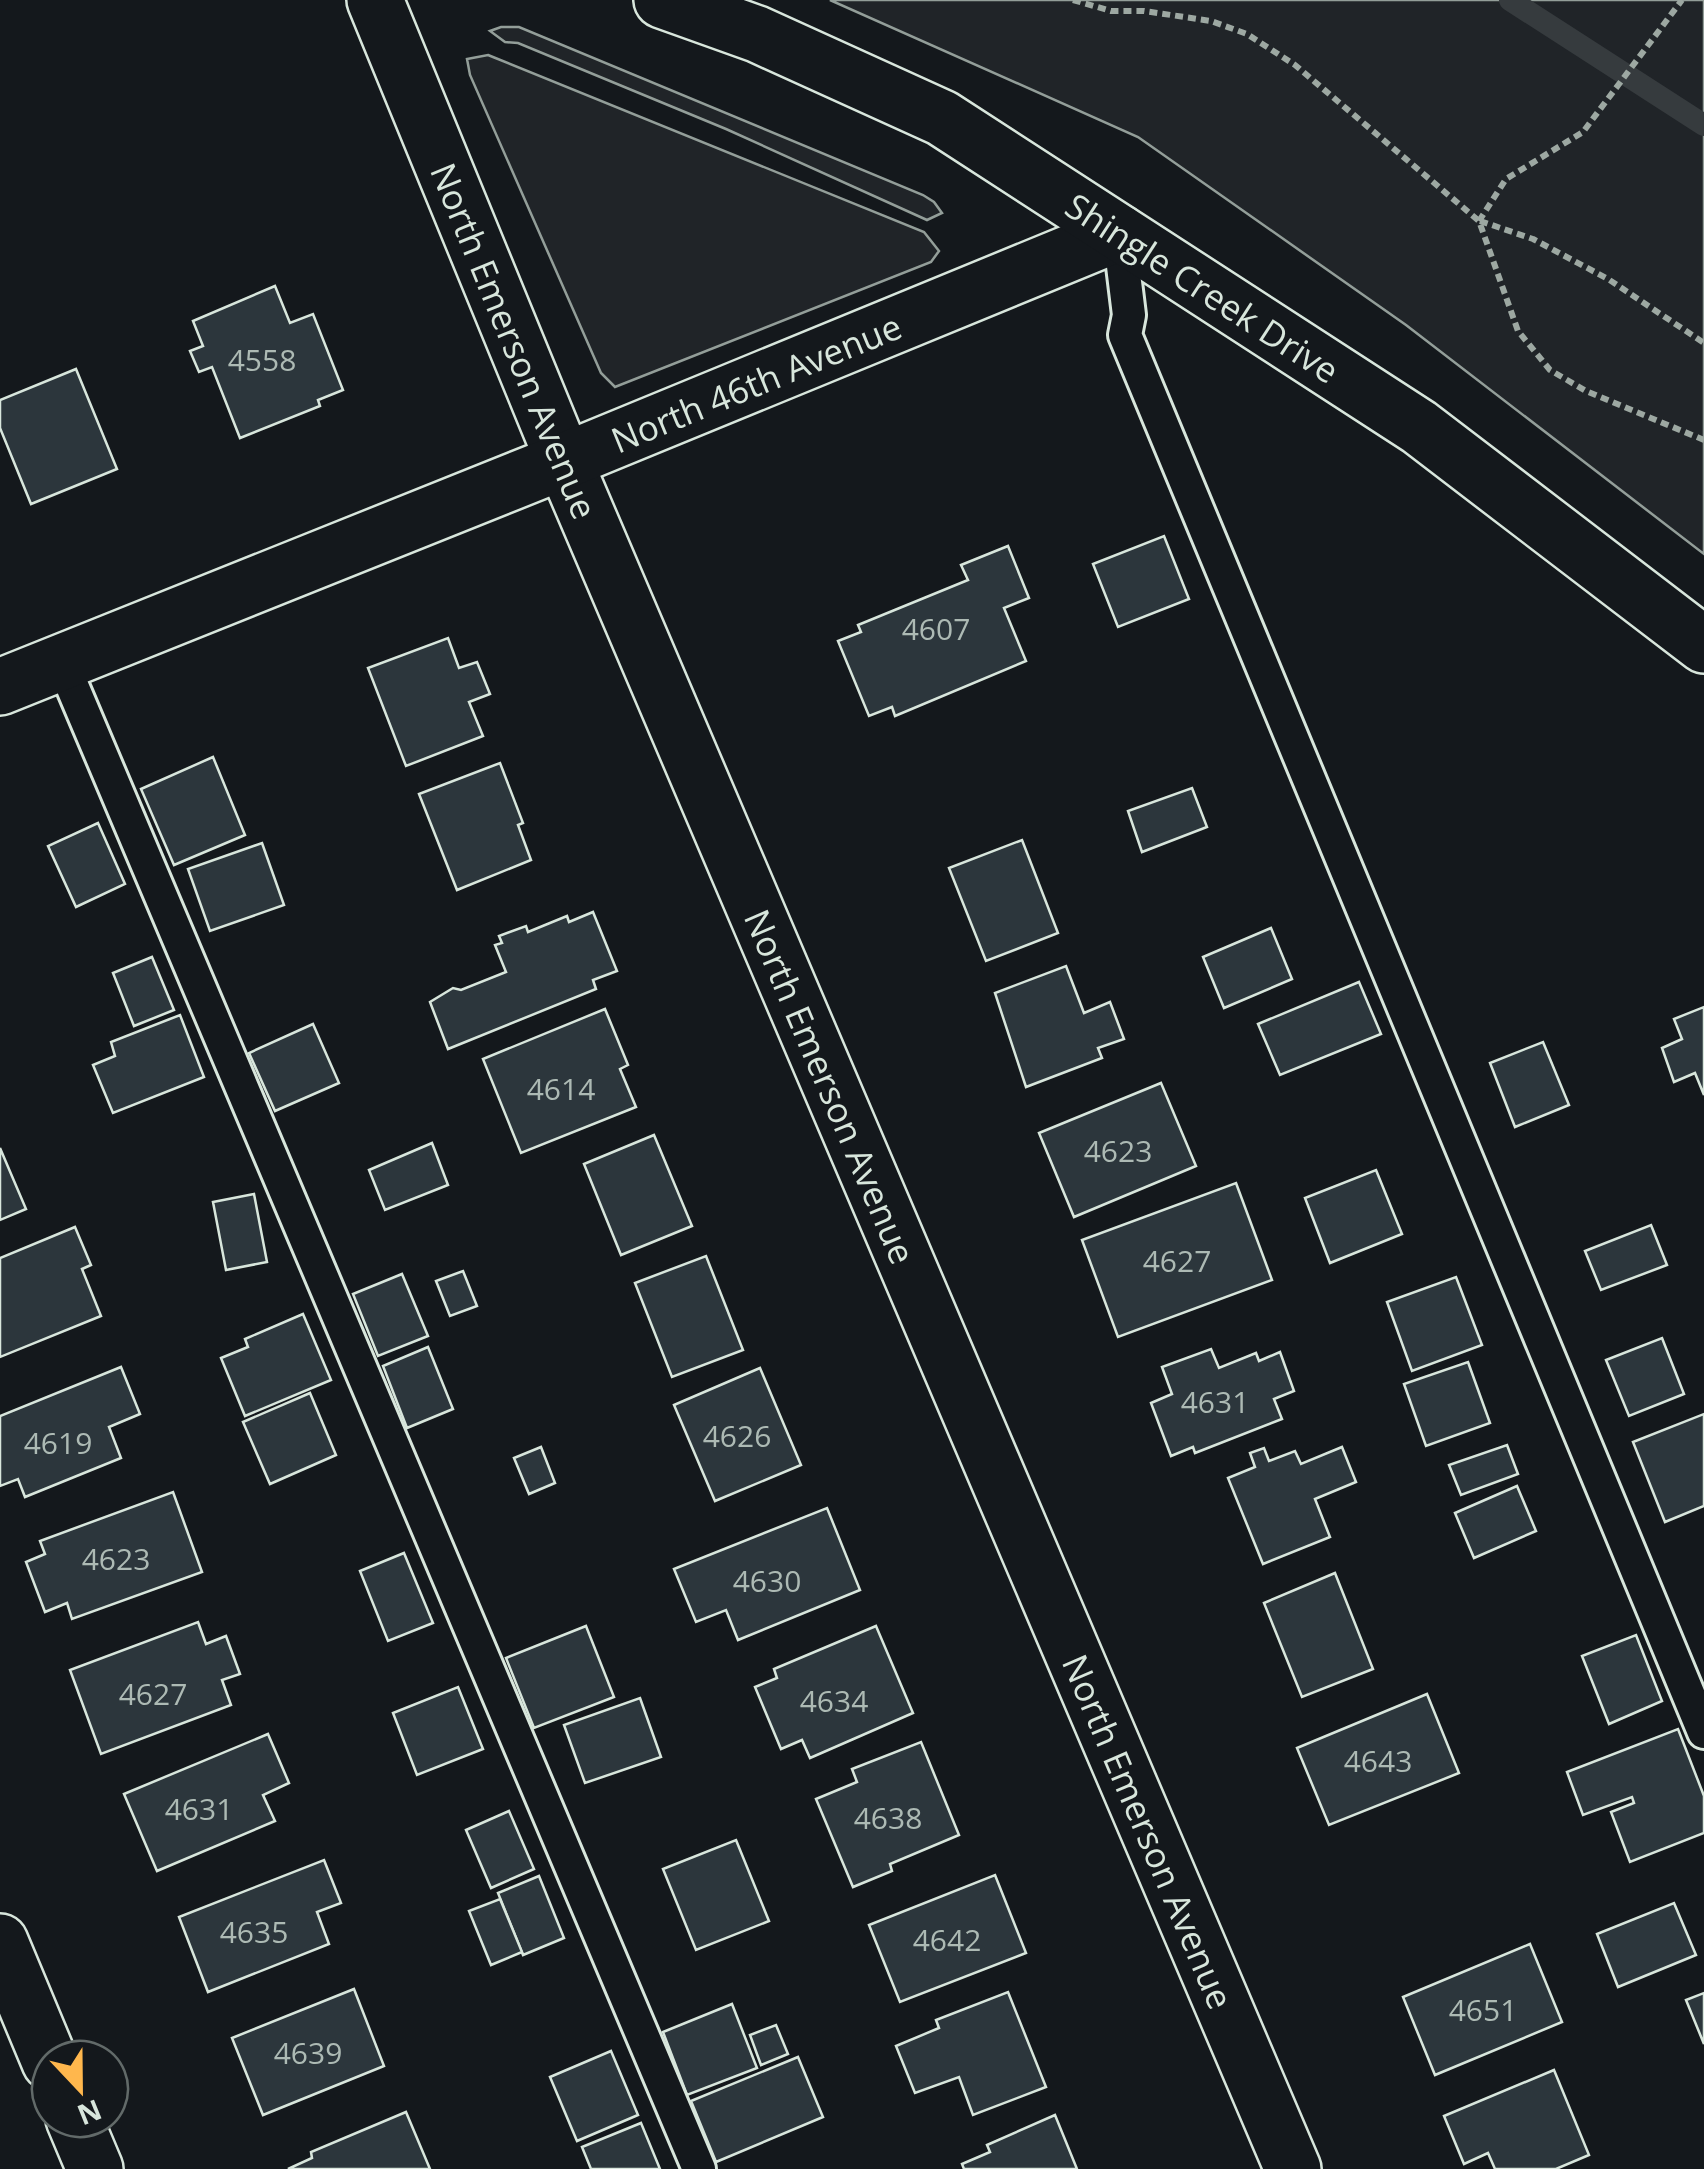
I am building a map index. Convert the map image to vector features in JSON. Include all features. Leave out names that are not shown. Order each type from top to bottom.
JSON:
[{"type":"street","name":"North Emerson Avenue","points":[[375,0],[564,461],[1293,2169]]},
{"type":"street","name":"Shingle Creek Drive","points":[[662,0],[757,34],[942,118],[1419,427],[1704,644]]},
{"type":"street","name":"North 46th Avenue","points":[[0,687],[1119,233]]},
{"type":"street","points":[[0,1942],[40,2039]]},
{"type":"street","points":[[82,2139],[94,2169]]},
{"type":"lane","points":[[1119,233],[1128,316],[1124,336],[1704,1732]]},
{"type":"lane","points":[[62,662],[699,2169]]},
{"type":"path","points":[[1073,0],[1111,11],[1144,11],[1210,21],[1247,34],[1295,65],[1346,106],[1479,221],[1534,240],[1608,279],[1704,343]]},
{"type":"path","points":[[1479,221],[1506,179],[1584,132],[1682,0]]},
{"type":"path","points":[[1479,221],[1518,330],[1550,370],[1586,391],[1704,440]]},
{"type":"shaded area","points":[[830,0],[1704,0],[1704,554],[1406,325],[1138,137]]},
{"type":"shaded area","points":[[519,27],[923,195],[942,213],[927,220],[726,129],[518,43],[505,42],[490,31]]},
{"type":"shaded area","points":[[488,55],[924,232],[939,251],[931,262],[615,387],[601,373],[470,75],[467,59]]},
{"type":"building","points":[[275,286],[290,323],[313,314],[343,390],[318,400],[320,406],[240,438],[212,367],[199,372],[190,351],[203,346],[193,321]]},
{"type":"building","points":[[76,369],[117,469],[31,504],[0,428],[0,400]]},
{"type":"building","points":[[1164,536],[1189,599],[1118,627],[1093,564]]},
{"type":"building","points":[[1008,546],[1029,598],[1004,608],[1026,661],[895,716],[892,707],[869,716],[838,641],[861,632],[858,625],[968,580],[961,565]]},
{"type":"building","points":[[448,638],[459,668],[477,662],[490,694],[469,702],[483,736],[406,766],[368,668]]},
{"type":"building","points":[[213,757],[245,835],[174,865],[141,789]]},
{"type":"building","points":[[500,763],[523,823],[518,825],[531,860],[457,890],[419,794]]},
{"type":"building","points":[[1192,788],[1207,827],[1142,852],[1128,811]]},
{"type":"building","points":[[98,823],[125,884],[76,907],[48,846]]},
{"type":"building","points":[[1022,840],[1058,933],[986,961],[949,868]]},
{"type":"building","points":[[262,843],[284,905],[210,931],[188,869]]},
{"type":"building","points":[[593,912],[617,971],[593,980],[596,989],[448,1049],[430,1002],[453,988],[461,990],[506,972],[495,945],[502,943],[499,936],[526,926],[528,932],[567,916],[569,922]]},
{"type":"building","points":[[1271,928],[1292,979],[1224,1008],[1203,957]]},
{"type":"building","points":[[152,957],[174,1010],[134,1026],[113,973]]},
{"type":"building","points":[[1066,966],[1084,1013],[1110,1002],[1124,1039],[1098,1048],[1102,1058],[1026,1087],[995,993]]},
{"type":"building","points":[[1359,982],[1381,1034],[1280,1075],[1258,1024]]},
{"type":"building","points":[[1704,1007],[1704,1095],[1695,1073],[1674,1082],[1662,1048],[1682,1039],[1674,1019]]},
{"type":"building","points":[[605,1009],[628,1065],[620,1069],[636,1107],[521,1153],[483,1059]]},
{"type":"building","points":[[180,1015],[204,1077],[113,1113],[93,1065],[115,1056],[111,1042]]},
{"type":"building","points":[[313,1024],[339,1083],[275,1111],[249,1053]]},
{"type":"building","points":[[1543,1042],[1569,1105],[1515,1127],[1490,1063]]},
{"type":"building","points":[[1161,1083],[1196,1166],[1074,1217],[1039,1133]]},
{"type":"building","points":[[654,1135],[692,1226],[621,1255],[584,1164]]},
{"type":"building","points":[[432,1143],[448,1185],[385,1210],[369,1170]]},
{"type":"building","points":[[0,1148],[26,1209],[0,1220]]},
{"type":"building","points":[[1376,1170],[1402,1234],[1330,1263],[1305,1198]]},
{"type":"building","points":[[1236,1183],[1272,1280],[1118,1337],[1082,1240]]},
{"type":"building","points":[[254,1194],[267,1262],[226,1270],[213,1202]]},
{"type":"building","points":[[1651,1225],[1667,1265],[1601,1290],[1585,1251]]},
{"type":"building","points":[[75,1227],[91,1265],[82,1269],[101,1316],[0,1357],[0,1258]]},
{"type":"building","points":[[706,1256],[743,1350],[672,1377],[635,1283]]},
{"type":"building","points":[[463,1271],[477,1306],[450,1316],[436,1281]]},
{"type":"building","points":[[402,1274],[428,1336],[378,1356],[353,1294]]},
{"type":"building","points":[[1456,1277],[1482,1345],[1412,1371],[1387,1302]]},
{"type":"building","points":[[303,1314],[331,1380],[245,1416],[221,1358],[248,1347],[245,1339]]},
{"type":"building","points":[[1662,1338],[1684,1394],[1629,1416],[1606,1360]]},
{"type":"building","points":[[428,1347],[453,1409],[407,1428],[383,1366]]},
{"type":"building","points":[[1211,1349],[1219,1368],[1256,1353],[1259,1361],[1280,1352],[1294,1391],[1274,1399],[1282,1419],[1195,1453],[1193,1447],[1171,1456],[1151,1403],[1172,1394],[1162,1367]]},
{"type":"building","points":[[1468,1362],[1490,1423],[1426,1446],[1404,1384]]},
{"type":"building","points":[[121,1367],[140,1414],[109,1427],[121,1458],[25,1497],[18,1479],[0,1486],[0,1416]]},
{"type":"building","points":[[760,1368],[801,1465],[715,1501],[674,1405]]},
{"type":"building","points":[[310,1393],[336,1455],[270,1484],[243,1422]]},
{"type":"building","points":[[1704,1414],[1704,1506],[1665,1522],[1633,1442]]},
{"type":"building","points":[[1507,1445],[1518,1474],[1461,1495],[1449,1465]]},
{"type":"building","points":[[541,1447],[555,1483],[529,1494],[514,1458]]},
{"type":"building","points":[[1342,1447],[1356,1482],[1315,1499],[1330,1537],[1263,1564],[1228,1478],[1255,1467],[1250,1453],[1264,1448],[1269,1461],[1295,1451],[1301,1464]]},
{"type":"building","points":[[1517,1486],[1536,1531],[1474,1558],[1455,1513]]},
{"type":"building","points":[[173,1492],[202,1572],[72,1619],[67,1603],[45,1612],[26,1562],[45,1554],[40,1541]]},
{"type":"building","points":[[827,1508],[860,1590],[738,1640],[726,1610],[696,1622],[674,1569]]},
{"type":"building","points":[[404,1553],[433,1623],[388,1641],[360,1571]]},
{"type":"building","points":[[1335,1573],[1373,1669],[1302,1697],[1264,1603]]},
{"type":"building","points":[[198,1622],[206,1644],[226,1636],[240,1674],[222,1680],[231,1705],[101,1754],[70,1670]]},
{"type":"building","points":[[586,1626],[614,1697],[534,1728],[506,1658]]},
{"type":"building","points":[[876,1626],[913,1713],[810,1758],[802,1740],[781,1749],[755,1687],[777,1678],[774,1669]]},
{"type":"building","points":[[1636,1635],[1662,1701],[1609,1724],[1582,1656]]},
{"type":"building","points":[[458,1687],[483,1749],[417,1775],[393,1713]]},
{"type":"building","points":[[1427,1694],[1459,1773],[1329,1825],[1297,1748]]},
{"type":"building","points":[[640,1698],[661,1757],[585,1783],[564,1725]]},
{"type":"building","points":[[1678,1729],[1704,1796],[1704,1833],[1630,1862],[1611,1812],[1634,1803],[1632,1797],[1583,1815],[1567,1772]]},
{"type":"building","points":[[268,1734],[289,1783],[263,1795],[275,1821],[157,1871],[124,1794]]},
{"type":"building","points":[[921,1742],[959,1835],[890,1864],[892,1871],[853,1887],[816,1799],[857,1782],[852,1769]]},
{"type":"building","points":[[509,1811],[534,1869],[491,1888],[466,1830]]},
{"type":"building","points":[[736,1840],[769,1921],[696,1950],[663,1869]]},
{"type":"building","points":[[324,1860],[341,1903],[317,1912],[329,1944],[208,1992],[179,1917]]},
{"type":"building","points":[[995,1875],[1026,1953],[900,2002],[869,1925]]},
{"type":"building","points":[[539,1876],[564,1938],[523,1955],[498,1893]]},
{"type":"building","points":[[500,1899],[522,1952],[491,1965],[469,1911]]},
{"type":"building","points":[[1674,1903],[1696,1955],[1618,1987],[1597,1934]]},
{"type":"building","points":[[1530,1944],[1562,2022],[1435,2075],[1403,1997]]},
{"type":"building","points":[[354,1989],[384,2066],[263,2115],[232,2038]]},
{"type":"building","points":[[1008,1992],[1046,2087],[973,2115],[959,2077],[915,2093],[896,2046],[939,2028],[936,2020]]},
{"type":"building","points":[[1704,1993],[1704,2044],[1686,2000]]},
{"type":"building","points":[[732,2004],[757,2068],[687,2095],[663,2032]]},
{"type":"building","points":[[776,2025],[788,2054],[761,2065],[750,2035]]},
{"type":"building","points":[[611,2051],[638,2115],[577,2141],[550,2077]]},
{"type":"building","points":[[798,2057],[823,2117],[716,2162],[691,2101]]},
{"type":"building","points":[[1554,2070],[1589,2155],[1556,2169],[1495,2169],[1488,2153],[1464,2164],[1444,2116]]},
{"type":"building","points":[[406,2112],[430,2169],[288,2169],[312,2158],[311,2152]]},
{"type":"building","points":[[1055,2115],[1077,2169],[964,2169],[962,2164],[990,2152],[987,2145]]},
{"type":"building","points":[[641,2123],[660,2169],[591,2169],[582,2147]]},
{"type":"waterway","points":[[1510,0],[1704,125]]}]
